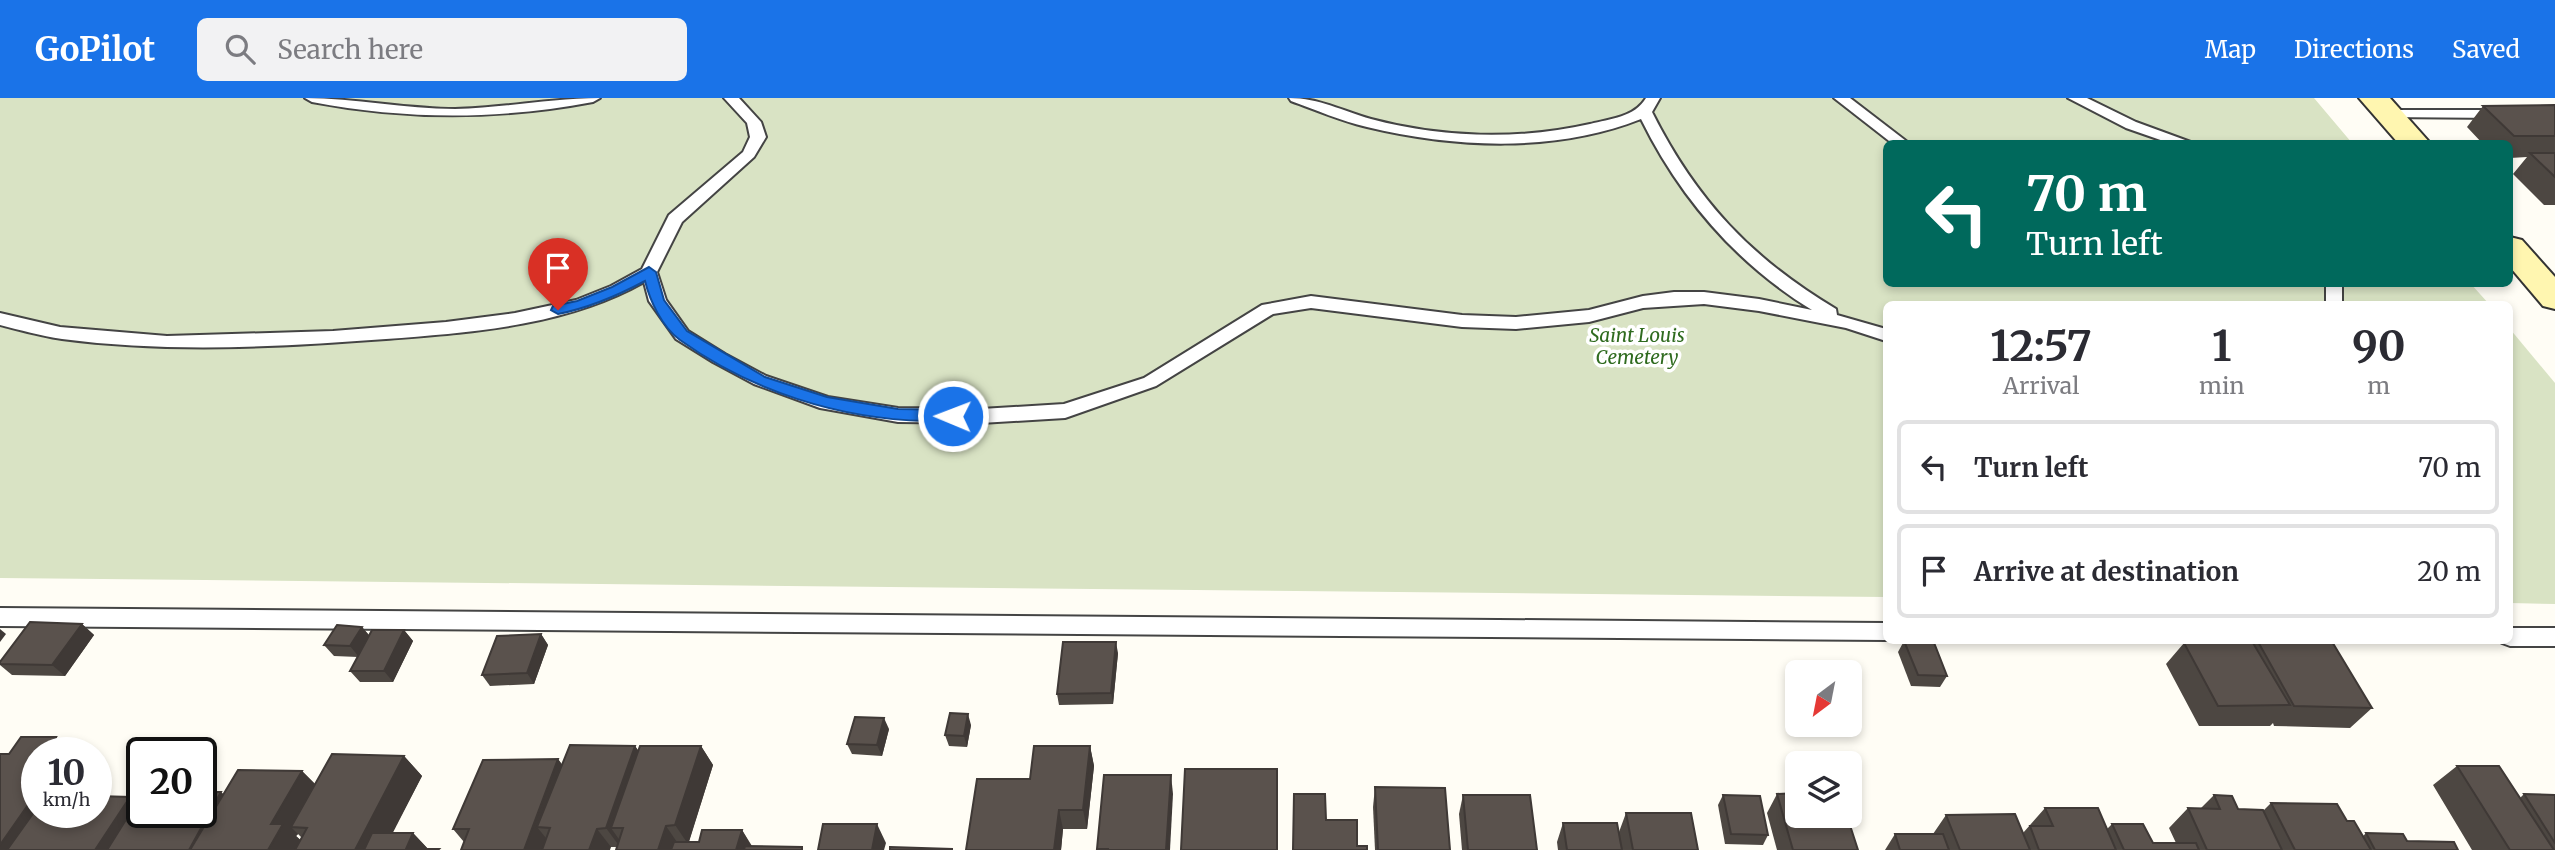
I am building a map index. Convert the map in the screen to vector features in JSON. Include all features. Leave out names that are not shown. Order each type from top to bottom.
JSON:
[{"type":"street","points":[[2381,106],[2412,140]]},
{"type":"street","points":[[2513,250],[2555,298]]},
{"type":"lane","points":[[312,98],[363,109],[442,114],[549,107],[593,98]]},
{"type":"lane","points":[[0,318],[60,333],[167,342],[358,335],[515,319],[567,308],[617,290],[649,272],[675,219],[749,154],[758,137],[754,122],[731,98]]},
{"type":"lane","points":[[1296,98],[1381,125],[1433,136],[1496,139],[1560,135],[1622,121],[1649,105],[1658,141],[1711,219],[1752,260],[1802,298],[1847,323]]},
{"type":"lane","points":[[1841,98],[1898,140]]},
{"type":"lane","points":[[2075,98],[2131,125],[2177,140]]},
{"type":"lane","points":[[2381,106],[2516,114]]},
{"type":"lane","points":[[2131,125],[2140,140]]},
{"type":"lane","points":[[649,272],[658,301],[682,335],[719,358],[760,380],[826,402],[898,415],[981,416],[1065,411],[1150,382],[1268,309],[1311,302],[1462,321],[1516,323],[1589,316],[1674,298],[1704,298],[1759,305],[1847,323],[1883,334]]},
{"type":"lane","points":[[0,617],[1883,632]]},
{"type":"lane","points":[[2513,637],[2555,637]]},
{"type":"green space","name":"Saint Louis Cemetery","points":[[0,98],[2314,98],[2349,140],[1883,140],[1883,287],[2474,287],[2486,301],[1883,301],[1883,597],[0,578]]},
{"type":"green space","points":[[2513,333],[2555,383],[2555,604],[2513,603]]},
{"type":"building","points":[[2555,105],[2555,136],[2514,136],[2483,106]]},
{"type":"building","points":[[2530,153],[2555,153],[2555,177]]},
{"type":"building","points":[[30,622],[82,624],[52,665],[0,664]]},
{"type":"building","points":[[337,625],[362,627],[350,646],[324,645]]},
{"type":"building","points":[[372,630],[404,630],[384,671],[350,671]]},
{"type":"building","points":[[541,634],[527,673],[482,675],[497,636]]},
{"type":"building","points":[[1063,642],[1116,642],[1111,693],[1057,694]]},
{"type":"building","points":[[1905,644],[1935,644],[1947,676],[1918,675]]},
{"type":"building","points":[[2185,644],[2254,644],[2290,705],[2218,706]]},
{"type":"building","points":[[2259,644],[2333,644],[2372,708],[2294,706]]},
{"type":"building","points":[[950,713],[968,714],[964,736],[945,735]]},
{"type":"building","points":[[855,717],[884,718],[877,745],[847,744]]},
{"type":"building","points":[[21,737],[21,815],[0,845],[0,754],[9,754]]},
{"type":"building","points":[[570,745],[635,746],[606,828],[597,829],[589,850],[542,850],[550,828],[537,827]]},
{"type":"building","points":[[640,746],[701,746],[675,825],[666,826],[658,850],[616,850],[623,828],[611,828]]},
{"type":"building","points":[[1034,746],[1090,746],[1083,810],[1059,810],[1054,850],[966,850],[977,779],[1030,779]]},
{"type":"building","points":[[332,754],[404,756],[355,850],[295,850],[307,828],[291,827]]},
{"type":"building","points":[[558,759],[524,850],[461,850],[469,829],[453,829],[483,760]]},
{"type":"building","points":[[2457,766],[2499,766],[2554,850],[2510,850]]},
{"type":"building","points":[[1185,769],[1277,769],[1277,850],[1181,850]]},
{"type":"building","points":[[238,770],[302,771],[271,824],[283,824],[268,850],[190,850],[203,828],[217,828],[217,805]]},
{"type":"building","points":[[1104,775],[1171,775],[1166,850],[1097,849]]},
{"type":"building","points":[[1375,787],[1445,788],[1450,850],[1378,850]]},
{"type":"building","points":[[1294,794],[1325,794],[1326,820],[1357,820],[1357,846],[1367,846],[1367,850],[1293,850]]},
{"type":"building","points":[[1777,794],[1785,794],[1785,822]]},
{"type":"building","points":[[2524,794],[2555,795],[2555,843]]},
{"type":"building","points":[[1463,795],[1530,795],[1537,850],[1468,850]]},
{"type":"building","points":[[1723,795],[1760,796],[1768,835],[1731,834]]},
{"type":"building","points":[[2214,795],[2232,796],[2238,809],[2263,810],[2282,850],[2207,850],[2188,808],[2220,809]]},
{"type":"building","points":[[112,796],[126,797],[126,803],[112,824]]},
{"type":"building","points":[[2271,803],[2337,804],[2347,821],[2354,821],[2371,850],[2295,850]]},
{"type":"building","points":[[2045,808],[2098,808],[2116,850],[2039,850],[2030,826],[2053,826]]},
{"type":"building","points":[[1626,813],[1691,813],[1698,850],[1633,850]]},
{"type":"building","points":[[2015,814],[2030,850],[1960,850],[1946,815]]},
{"type":"building","points":[[126,820],[126,828],[201,828],[189,850],[107,850]]},
{"type":"building","points":[[1563,823],[1617,823],[1622,850],[1567,850]]},
{"type":"building","points":[[823,824],[877,824],[872,850],[818,850]]},
{"type":"building","points":[[2112,824],[2143,824],[2153,843],[2196,843],[2199,850],[2124,850]]},
{"type":"building","points":[[23,828],[110,828],[95,850],[7,850]]},
{"type":"building","points":[[1787,828],[1851,828],[1858,850],[1793,850]]},
{"type":"building","points":[[702,830],[742,830],[736,850],[671,850],[674,842],[699,842]]},
{"type":"building","points":[[372,833],[413,833],[406,849],[439,849],[364,850]]},
{"type":"building","points":[[2366,833],[2403,834],[2407,841],[2454,842],[2458,850],[2375,850]]},
{"type":"building","points":[[1895,834],[1943,834],[1949,850],[1900,850]]},
{"type":"building","points":[[745,846],[802,847],[802,850],[744,850]]},
{"type":"building","points":[[890,847],[953,849],[890,850]]},
{"type":"route","points":[[558,310],[580,305],[617,290],[649,272],[658,301],[682,335],[760,380],[826,402],[898,415],[953,416]]}]
